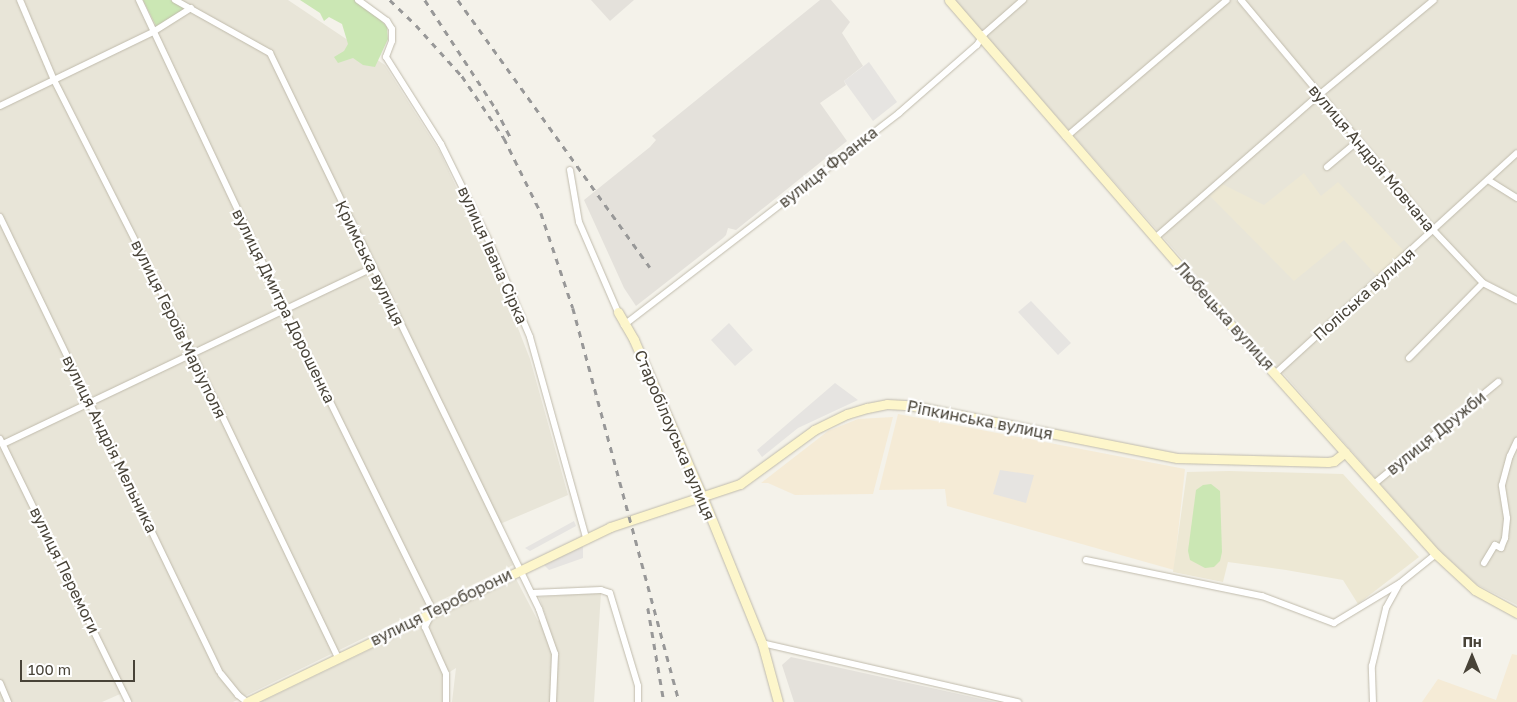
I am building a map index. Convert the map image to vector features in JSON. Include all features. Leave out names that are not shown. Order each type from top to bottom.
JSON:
[{"type":"main road","name":"Любецька вулиця","points":[[948,0],[1066,137],[1436,554],[1475,590],[1517,613]]},
{"type":"main road","name":"Старобілоуська вулиця","points":[[618,312],[634,340],[703,498],[762,643],[778,702]]},
{"type":"main road","name":"Ріпкинська вулиця","points":[[638,517],[703,498],[740,484],[797,440],[831,421],[847,414],[886,404],[909,405],[1136,452],[1178,458],[1328,462],[1334,461],[1345,452]]},
{"type":"main road","name":"вулиця Тероборони","points":[[247,702],[520,569],[586,538],[638,517]]},
{"type":"street","name":"вулиця Героїв Маріуполя","points":[[20,0],[54,80],[193,354],[338,658]]},
{"type":"street","name":"вулиця Дмитра Дорошенка","points":[[139,0],[285,310],[433,611]]},
{"type":"street","name":"Кримська вулиця","points":[[175,0],[270,53],[372,268],[532,594],[555,654],[553,702]]},
{"type":"street","name":"вулиця Івана Сірка","points":[[358,0],[387,21],[392,29],[392,41],[386,57],[442,144],[490,243],[530,337],[586,538]]},
{"type":"street","name":"вулиця Франка","points":[[624,325],[899,113],[982,40],[984,34],[1023,0]]},
{"type":"street","points":[[1066,137],[1227,0]]},
{"type":"street","name":"вулиця Андрія Мовчана","points":[[1240,0],[1434,230],[1483,283],[1517,300]]},
{"type":"street","points":[[1156,237],[1319,95],[1434,0]]},
{"type":"street","points":[[0,106],[153,32],[192,8]]},
{"type":"street","points":[[1327,167],[1358,142]]},
{"type":"street","name":"Поліська вулиця","points":[[1276,373],[1517,153]]},
{"type":"street","name":"Старобілоуська вулиця","points":[[570,170],[579,222],[618,312]]},
{"type":"street","points":[[1488,180],[1517,198]]},
{"type":"street","name":"вулиця Андрія Мельника","points":[[0,217],[220,673],[238,695],[247,702]]},
{"type":"street","points":[[1,442],[193,354],[372,268]]},
{"type":"street","points":[[1409,358],[1483,283]]},
{"type":"street","name":"вулиця Дружби","points":[[1374,484],[1498,382]]},
{"type":"street","points":[[1484,563],[1498,546],[1508,528],[1502,485],[1510,456],[1517,441]]},
{"type":"street","name":"вулиця Перемоги","points":[[1,442],[128,702]]},
{"type":"street","points":[[1086,560],[1262,596],[1334,623],[1400,583],[1436,554]]},
{"type":"street","points":[[1373,702],[1372,666],[1375,650],[1386,608],[1400,583]]},
{"type":"street","points":[[532,594],[601,590],[610,593],[638,686],[638,702]]},
{"type":"street","points":[[433,611],[425,627],[446,674],[446,702]]},
{"type":"street","points":[[762,643],[1018,702]]},
{"type":"street","points":[[0,683],[8,702]]},
{"type":"shaded area","points":[[0,0],[288,0],[385,65],[440,152],[498,277],[530,359],[568,495],[495,526],[513,565],[233,702],[132,702],[127,691],[102,702],[0,702]]},
{"type":"shaded area","points":[[591,0],[634,0],[610,21]]},
{"type":"shaded area","points":[[820,0],[831,0],[850,22],[842,33],[863,66],[844,81],[846,85],[820,103],[847,141],[736,230],[728,228],[723,238],[636,306],[624,288],[584,200],[650,147],[656,140],[652,136]]},
{"type":"shaded area","points":[[954,0],[1236,0],[1429,230],[1479,283],[1517,304],[1517,605],[1476,584],[1437,548]]},
{"type":"shaded area","points":[[1243,0],[1517,0],[1517,296],[1483,279],[1440,234]]},
{"type":"shaded area","points":[[869,62],[897,102],[873,121],[844,81]]},
{"type":"shaded area","points":[[1304,173],[1321,196],[1338,182],[1405,252],[1377,276],[1344,240],[1294,281],[1210,196],[1222,184],[1264,205]]},
{"type":"shaded area","points":[[1031,301],[1071,343],[1058,355],[1018,312]]},
{"type":"shaded area","points":[[729,323],[753,350],[735,366],[711,340]]},
{"type":"shaded area","points":[[835,383],[858,400],[798,428],[762,457],[757,450]]},
{"type":"shaded area","points":[[898,414],[1185,469],[1174,570],[947,506],[945,489],[879,490]]},
{"type":"shaded area","points":[[893,417],[873,494],[795,495],[768,483],[761,483],[828,431],[858,419]]},
{"type":"shaded area","points":[[1000,470],[1034,475],[1026,503],[993,494]]},
{"type":"shaded area","points":[[1229,471],[1343,474],[1419,557],[1358,604],[1343,580],[1286,570],[1228,562],[1223,582],[1173,572],[1187,472]]},
{"type":"shaded area","points":[[574,521],[576,526],[530,551],[525,548]]},
{"type":"shaded area","points":[[583,545],[583,558],[549,570],[543,564]]},
{"type":"shaded area","points":[[516,579],[538,621],[546,617],[539,597],[601,593],[594,702],[452,702],[456,668],[442,677],[442,702],[261,702]]},
{"type":"shaded area","points":[[1512,654],[1517,655],[1517,702],[1422,702],[1438,679],[1496,700]]},
{"type":"shaded area","points":[[791,657],[995,702],[794,702],[782,665]]},
{"type":"green space","points":[[143,0],[170,0],[185,8],[159,32]]},
{"type":"green space","points":[[300,0],[355,0],[380,19],[387,27],[388,39],[375,67],[363,65],[353,58],[338,63],[334,57],[344,51],[348,44],[342,24],[329,17],[324,21],[320,13]]},
{"type":"green space","points":[[1211,484],[1220,491],[1222,552],[1220,561],[1214,567],[1205,568],[1190,560],[1188,551],[1196,490],[1203,485]]},
{"type":"railway","points":[[390,0],[416,25],[462,76],[504,138],[541,213],[573,308],[679,702]]},
{"type":"railway","points":[[425,0],[496,109],[512,140]]},
{"type":"railway","points":[[458,0],[650,267]]},
{"type":"railway","points":[[648,608],[664,702]]}]
